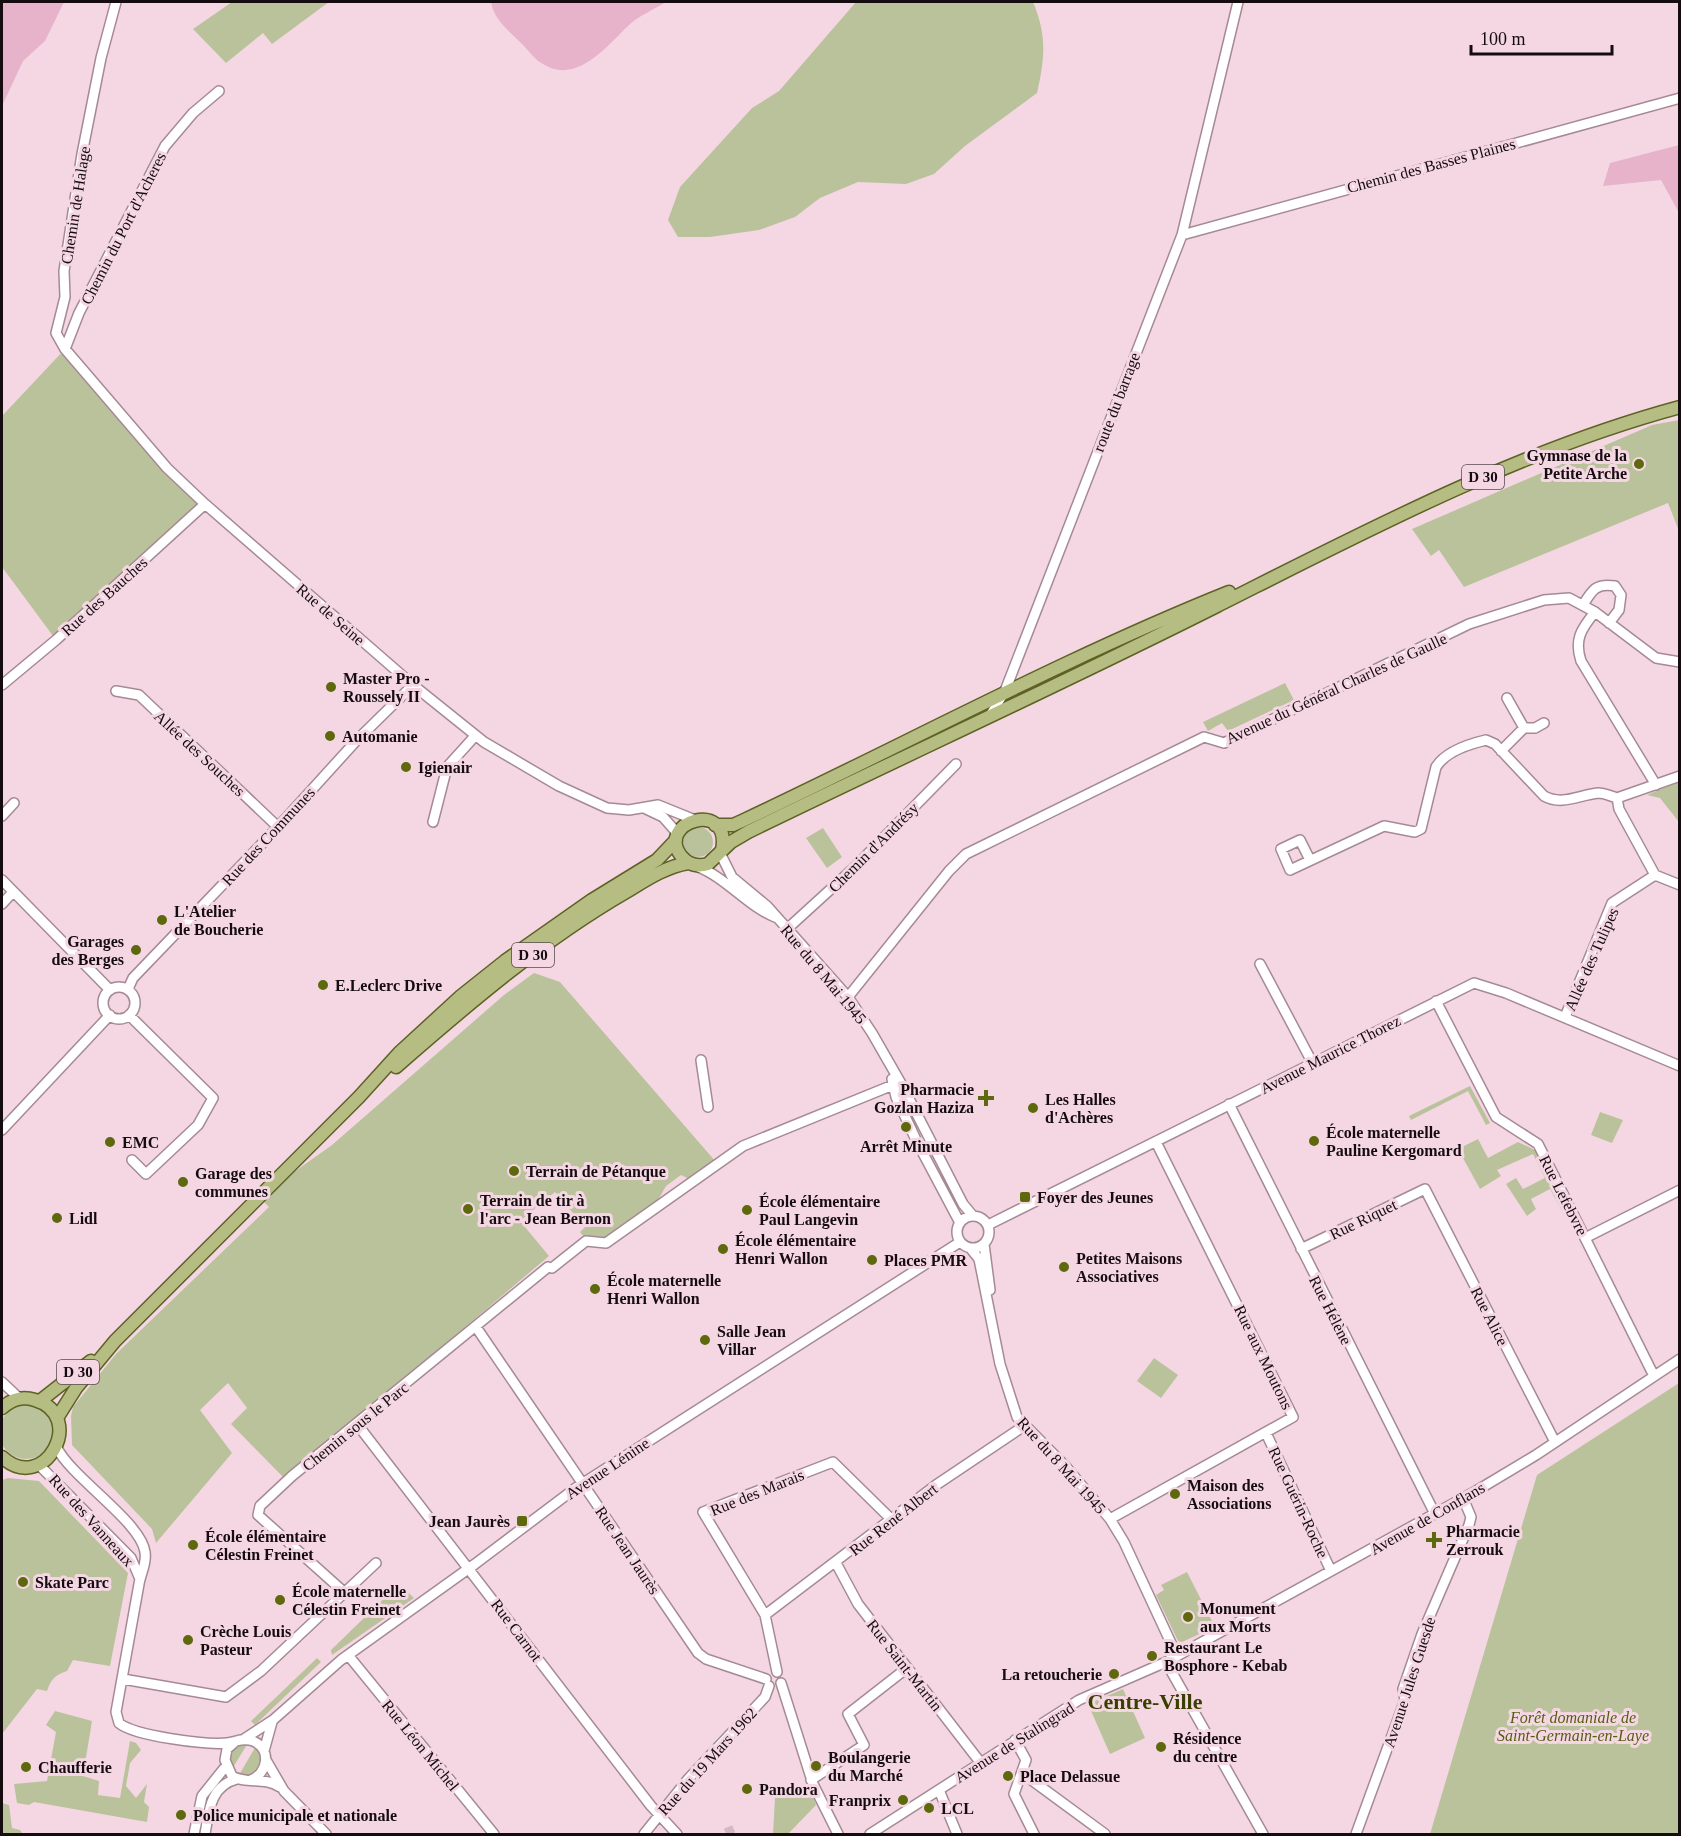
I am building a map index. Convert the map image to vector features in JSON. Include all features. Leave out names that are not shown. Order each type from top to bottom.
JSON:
[{"type":"main road","name":"D 30","points":[[715,825],[733,825],[752,817],[872,760],[1005,691],[1212,599],[1293,566],[1497,471],[1609,427],[1680,407]]},
{"type":"main road","name":"D 30","points":[[721,852],[748,832],[1216,607],[1293,566]]},
{"type":"main road","points":[[702,819],[715,825],[722,837],[721,852],[708,864],[691,864],[679,853],[677,837],[688,822],[702,819]]},
{"type":"main road","name":"D 30","points":[[359,1097],[376,1075],[462,996],[546,931],[657,860],[677,837]]},
{"type":"main road","name":"D 30","points":[[57,1418],[76,1388],[115,1341],[359,1097],[488,990],[569,928],[664,870],[691,864]]},
{"type":"main road","name":"D 30","points":[[40,1401],[115,1341]]},
{"type":"main road","points":[[2,1408],[19,1398],[40,1401],[50,1408],[57,1418],[60,1431],[57,1448],[50,1458],[39,1465],[8,1468],[2,1457]]},
{"type":"street","name":"Chemin de Halage","points":[[65,349],[56,333],[65,297],[64,271],[101,58],[116,2]]},
{"type":"street","name":"route du barrage","points":[[1005,691],[1182,235],[1238,2]]},
{"type":"street","name":"Chemin du Port d'Acheres","points":[[65,349],[79,313],[165,146],[193,113],[219,91]]},
{"type":"street","name":"Chemin des Basses Plaines","points":[[1182,235],[1680,98]]},
{"type":"street","name":"Rue de Seine","points":[[65,349],[167,468],[205,504],[475,736],[559,786],[607,808],[644,808],[658,805],[695,820]]},
{"type":"street","name":"Rue des Bauches","points":[[2,685],[56,640],[205,504]]},
{"type":"street","points":[[1583,605],[1593,588],[1603,584],[1615,586],[1621,595],[1619,610],[1610,623]]},
{"type":"street","name":"Avenue du Général Charles de Gaulle","points":[[848,997],[949,871],[966,854],[1204,737],[1224,743],[1478,621],[1556,598],[1569,598],[1595,612],[1656,658],[1680,662]]},
{"type":"street","points":[[1595,612],[1582,627],[1577,649],[1581,662],[1656,785]]},
{"type":"street","name":"Rue des Communes","points":[[128,989],[133,978],[278,827],[356,741],[413,685]]},
{"type":"street","name":"Allée des Souches","points":[[116,691],[139,695],[278,827]]},
{"type":"street","points":[[991,714],[1005,691]]},
{"type":"street","points":[[1508,698],[1524,728]]},
{"type":"street","points":[[1501,751],[1524,728],[1535,728],[1544,723]]},
{"type":"street","points":[[433,822],[447,767],[475,736]]},
{"type":"street","points":[[1310,860],[1384,826],[1415,832],[1422,829],[1436,767],[1441,759],[1470,744],[1486,740],[1501,751],[1544,796],[1551,800],[1560,801],[1601,793],[1617,798],[1680,776]]},
{"type":"street","name":"Chemin d'Andrésy","points":[[787,929],[855,867],[956,764]]},
{"type":"street","points":[[1617,798],[1619,809],[1655,875],[1680,885]]},
{"type":"street","points":[[2,816],[14,803]]},
{"type":"street","points":[[644,808],[663,817],[677,837]]},
{"type":"street","name":"Rue du 8 Mai 1945","points":[[721,852],[732,877],[759,897],[848,997],[872,1033],[963,1204],[973,1216]]},
{"type":"street","name":"Rue du 8 Mai 1945","points":[[691,864],[706,869],[763,912],[777,918]]},
{"type":"street","name":"Allée des Tulipes","points":[[1565,1017],[1612,903],[1655,875]]},
{"type":"street","points":[[2,880],[110,990]]},
{"type":"street","points":[[2,904],[13,892]]},
{"type":"street","points":[[1260,964],[1312,1062]]},
{"type":"street","name":"Avenue Maurice Thorez","points":[[988,1225],[1436,1000],[1465,987],[1481,983],[1680,1066]]},
{"type":"street","points":[[118,987],[128,989],[135,999],[134,1008],[129,1015],[120,1018],[110,1015],[104,1003],[110,990],[118,987]]},
{"type":"street","name":"Rue Lefebvre","points":[[1436,1000],[1496,1117],[1538,1144],[1654,1376]]},
{"type":"street","points":[[2,1130],[110,1015]]},
{"type":"street","points":[[129,1015],[213,1098],[198,1125],[146,1174],[132,1160]]},
{"type":"street","points":[[701,1060],[708,1107]]},
{"type":"street","name":"Rue du 8 Mai 1945","points":[[888,1062],[896,1097],[960,1223]]},
{"type":"street","name":"Chemin sous le Parc","points":[[345,1593],[258,1515],[260,1506],[285,1482],[586,1241],[606,1244],[743,1146],[893,1085]]},
{"type":"street","name":"Rue Hélène","points":[[1229,1104],[1435,1515]]},
{"type":"street","name":"Rue aux Moutons","points":[[1110,1519],[1293,1417],[1156,1142]]},
{"type":"street","name":"Rue Riquet","points":[[1300,1249],[1425,1189]]},
{"type":"street","name":"Rue Alice","points":[[1425,1189],[1555,1442]]},
{"type":"street","points":[[1586,1238],[1680,1190]]},
{"type":"street","points":[[973,1216],[982,1218],[988,1225],[990,1234],[984,1244],[971,1248],[960,1242],[957,1234],[960,1223],[973,1216]]},
{"type":"street","name":"Avenue Lénine","points":[[240,1740],[273,1720],[348,1655],[470,1568],[583,1482],[960,1242]]},
{"type":"street","name":"Rue du 8 Mai 1945","points":[[984,1244],[988,1266],[988,1298]]},
{"type":"street","name":"Rue du 8 Mai 1945","points":[[971,1248],[979,1258],[1007,1394],[1023,1426],[1067,1468],[1110,1519],[1124,1542],[1178,1656]]},
{"type":"street","name":"Rue Jean Jaurès","points":[[476,1327],[698,1653],[706,1659],[767,1683]]},
{"type":"street","name":"Avenue de Conflans","points":[[1166,1662],[1435,1515],[1555,1442],[1680,1359]]},
{"type":"street","points":[[2,1382],[19,1398]]},
{"type":"street","name":"Rue Carnot","points":[[357,1424],[659,1814],[677,1834]]},
{"type":"street","name":"Rue René Albert","points":[[765,1615],[891,1519],[1023,1426]]},
{"type":"street","name":"Rue Guérin-Roche","points":[[1266,1432],[1331,1571]]},
{"type":"street","name":"Rue des Vanneaux","points":[[57,1448],[142,1543],[145,1559],[116,1712],[123,1726],[203,1743]]},
{"type":"street","name":"Rue des Marais","points":[[777,1672],[765,1615],[703,1512],[833,1462],[891,1519]]},
{"type":"street","name":"Rue des Vanneaux","points":[[39,1465],[131,1558],[140,1579]]},
{"type":"street","name":"Avenue Jules Guesde","points":[[1356,1834],[1405,1700],[1403,1689],[1422,1634],[1469,1525],[1471,1517],[1463,1498]]},
{"type":"street","points":[[123,1679],[226,1697],[248,1682],[376,1563]]},
{"type":"street","name":"Rue Saint-Martin","points":[[836,1563],[858,1604],[980,1762]]},
{"type":"street","name":"Rue Léon Michel","points":[[348,1655],[494,1834]]},
{"type":"street","points":[[1166,1662],[1263,1834]]},
{"type":"street","name":"Avenue de Stalingrad","points":[[870,1834],[1079,1700],[1166,1662]]},
{"type":"street","points":[[811,1780],[864,1745],[848,1714],[907,1668]]},
{"type":"street","points":[[781,1683],[777,1688],[767,1683],[770,1673],[777,1672],[781,1676],[781,1683],[811,1780],[838,1834]]},
{"type":"street","name":"Rue du 19 Mars 1962","points":[[644,1834],[707,1758],[765,1697],[767,1683]]},
{"type":"street","points":[[252,1780],[261,1773],[273,1720]]},
{"type":"street","points":[[194,1834],[202,1796],[225,1763],[228,1749],[240,1740]]},
{"type":"street","points":[[203,1743],[240,1740],[256,1742],[265,1755],[272,1774],[284,1791],[326,1834]]},
{"type":"street","points":[[1015,1740],[1026,1760],[1014,1794],[1034,1834]]},
{"type":"street","points":[[203,1743],[221,1752],[225,1763],[237,1779]]},
{"type":"street","points":[[1022,1773],[1105,1834]]},
{"type":"street","points":[[205,1834],[213,1796],[225,1784],[237,1779],[268,1781],[284,1791]]},
{"type":"street","points":[[939,1790],[957,1834]]},
{"type":"green space","points":[[232,2],[329,2],[272,44],[263,33],[226,63],[193,29]]},
{"type":"green space","points":[[856,2],[1033,2],[1043,36],[1042,69],[1037,93],[965,146],[934,174],[906,184],[858,182],[820,198],[795,217],[759,230],[710,237],[678,237],[668,220],[680,187],[752,108],[779,91]]},
{"type":"green space","points":[[65,349],[205,504],[56,640],[2,567],[2,416]]},
{"type":"green space","points":[[1679,420],[1679,531],[1668,503],[1464,587],[1439,550],[1431,556],[1412,529],[1652,425]]},
{"type":"green space","points":[[1285,683],[1294,700],[1228,731],[1222,723],[1208,731],[1203,722]]},
{"type":"green space","points":[[1679,781],[1679,822],[1660,798],[1647,795]]},
{"type":"green space","points":[[698,827],[708,832],[713,842],[708,852],[698,857],[688,852],[683,842],[688,832]]},
{"type":"green space","points":[[823,828],[842,857],[827,868],[806,838]]},
{"type":"green space","points":[[534,973],[560,982],[716,1162],[691,1180],[681,1175],[666,1186],[654,1207],[605,1240],[586,1239],[580,1232],[585,1227],[555,1192],[520,1221],[549,1256],[285,1479],[231,1424],[247,1408],[228,1383],[200,1410],[232,1453],[156,1543],[152,1529],[72,1445],[73,1407],[116,1354],[269,1207],[259,1197],[332,1145],[504,995]]},
{"type":"green space","points":[[1470,1086],[1490,1123],[1486,1125],[1468,1091],[1411,1120],[1409,1116]]},
{"type":"green space","points":[[1600,1112],[1623,1120],[1612,1143],[1591,1135]]},
{"type":"green space","points":[[1478,1139],[1488,1158],[1518,1142],[1535,1150],[1565,1211],[1563,1212],[1550,1189],[1531,1199],[1536,1209],[1527,1216],[1506,1184],[1516,1178],[1523,1189],[1545,1178],[1533,1154],[1497,1170],[1501,1176],[1480,1189],[1458,1149]]},
{"type":"green space","points":[[1154,1358],[1178,1375],[1161,1398],[1137,1381]]},
{"type":"green space","name":"Forêt domaniale de Saint-Germain-en-Laye","points":[[1679,1383],[1679,1834],[1430,1834],[1537,1475]]},
{"type":"green space","points":[[21,1405],[31,1405],[41,1409],[49,1417],[53,1432],[49,1447],[41,1455],[31,1459],[21,1459],[11,1455],[3,1447],[-1,1437],[-1,1427],[3,1417],[11,1409]]},
{"type":"green space","points":[[8,1478],[39,1481],[128,1573],[110,1666],[73,1660],[67,1671],[52,1680],[47,1691],[37,1689],[2,1734],[2,1480]]},
{"type":"green space","points":[[1187,1572],[1215,1627],[1182,1642],[1178,1641],[1156,1595],[1164,1590],[1161,1585]]},
{"type":"green space","points":[[399,1584],[414,1598],[332,1655],[331,1650]]},
{"type":"green space","points":[[317,1658],[321,1662],[255,1725],[251,1721]]},
{"type":"green space","points":[[1123,1689],[1145,1738],[1110,1754],[1088,1704]]},
{"type":"green space","points":[[55,1711],[92,1721],[83,1776],[99,1781],[98,1795],[120,1798],[130,1741],[136,1743],[141,1750],[130,1763],[126,1786],[136,1798],[147,1784],[144,1802],[149,1807],[147,1822],[34,1802],[29,1805],[17,1803],[14,1784],[47,1781],[56,1732],[46,1725]]},
{"type":"green space","points":[[248,1743],[232,1769],[230,1759],[232,1751]]},
{"type":"green space","points":[[256,1746],[262,1757],[261,1766],[250,1776],[239,1775]]},
{"type":"green space","points":[[810,1789],[816,1805],[788,1834],[773,1834],[775,1798]]},
{"type":"green space","points":[[2,1803],[9,1805],[12,1828],[20,1830],[23,1834],[2,1834]]},
{"type":"shaded area","points":[[2,2],[64,2],[45,41],[23,61],[2,106]]},
{"type":"shaded area","points":[[491,2],[666,2],[631,23],[590,61],[567,70],[555,69],[537,60],[499,20]]},
{"type":"shaded area","points":[[1679,145],[1679,213],[1661,180],[1603,186],[1610,163]]},
{"type":"tunnel","points":[[728,1827],[731,1834]]},
{"type":"place","name":"Gymnase de la Petite Arche","points":[[1639,464]]},
{"type":"place","name":"Master Pro - Roussely II","points":[[331,687]]},
{"type":"place","name":"Automanie","points":[[330,736]]},
{"type":"place","name":"Igienair","points":[[406,767]]},
{"type":"place","name":"L'Atelier de Boucherie","points":[[162,920]]},
{"type":"place","name":"Garages des Berges","points":[[136,950]]},
{"type":"place","name":"E.Leclerc Drive","points":[[323,985]]},
{"type":"place","name":"Pharmacie Gozlan Haziza","points":[[986,1098]]},
{"type":"place","name":"Les Halles d'Achères","points":[[1033,1108]]},
{"type":"place","name":"Arrêt Minute","points":[[906,1127]]},
{"type":"place","name":"École maternelle Pauline Kergomard","points":[[1314,1141]]},
{"type":"place","name":"EMC","points":[[110,1142]]},
{"type":"place","name":"Terrain de Pétanque","points":[[514,1171]]},
{"type":"place","name":"Garage des communes","points":[[183,1182]]},
{"type":"place","name":"Foyer des Jeunes","points":[[1025,1197]]},
{"type":"place","name":"Terrain de tir à l'arc - Jean Bernon","points":[[468,1209]]},
{"type":"place","name":"École élémentaire Paul Langevin","points":[[747,1210]]},
{"type":"place","name":"Lidl","points":[[57,1218]]},
{"type":"place","name":"École élémentaire Henri Wallon","points":[[723,1249]]},
{"type":"place","name":"Places PMR","points":[[872,1260]]},
{"type":"place","name":"Petites Maisons Associatives","points":[[1064,1267]]},
{"type":"place","name":"École maternelle Henri Wallon","points":[[595,1289]]},
{"type":"place","name":"Salle Jean Villar","points":[[705,1340]]},
{"type":"place","name":"Maison des Associations","points":[[1175,1494]]},
{"type":"place","name":"Jean Jaurès","points":[[522,1521]]},
{"type":"place","name":"Pharmacie Zerrouk","points":[[1434,1540]]},
{"type":"place","name":"École élémentaire Célestin Freinet","points":[[193,1545]]},
{"type":"place","name":"Skate Parc","points":[[23,1582]]},
{"type":"place","name":"École maternelle Célestin Freinet","points":[[280,1600]]},
{"type":"place","name":"Monument aux Morts","points":[[1188,1617]]},
{"type":"place","name":"Crèche Louis Pasteur","points":[[188,1640]]},
{"type":"place","name":"Restaurant Le Bosphore - Kebab","points":[[1152,1656]]},
{"type":"place","name":"La retoucherie","points":[[1114,1674]]},
{"type":"place","name":"Résidence du centre","points":[[1161,1747]]},
{"type":"place","name":"Boulangerie du Marché","points":[[816,1766]]},
{"type":"place","name":"Chaufferie","points":[[26,1767]]},
{"type":"place","name":"Place Delassue","points":[[1008,1776]]},
{"type":"place","name":"Pandora","points":[[747,1789]]},
{"type":"place","name":"Franprix","points":[[903,1800]]},
{"type":"place","name":"LCL","points":[[929,1808]]},
{"type":"place","name":"Police municipale et nationale","points":[[181,1815]]},
{"type":"district","name":"Centre-Ville","points":[[1145,1701]]}]
